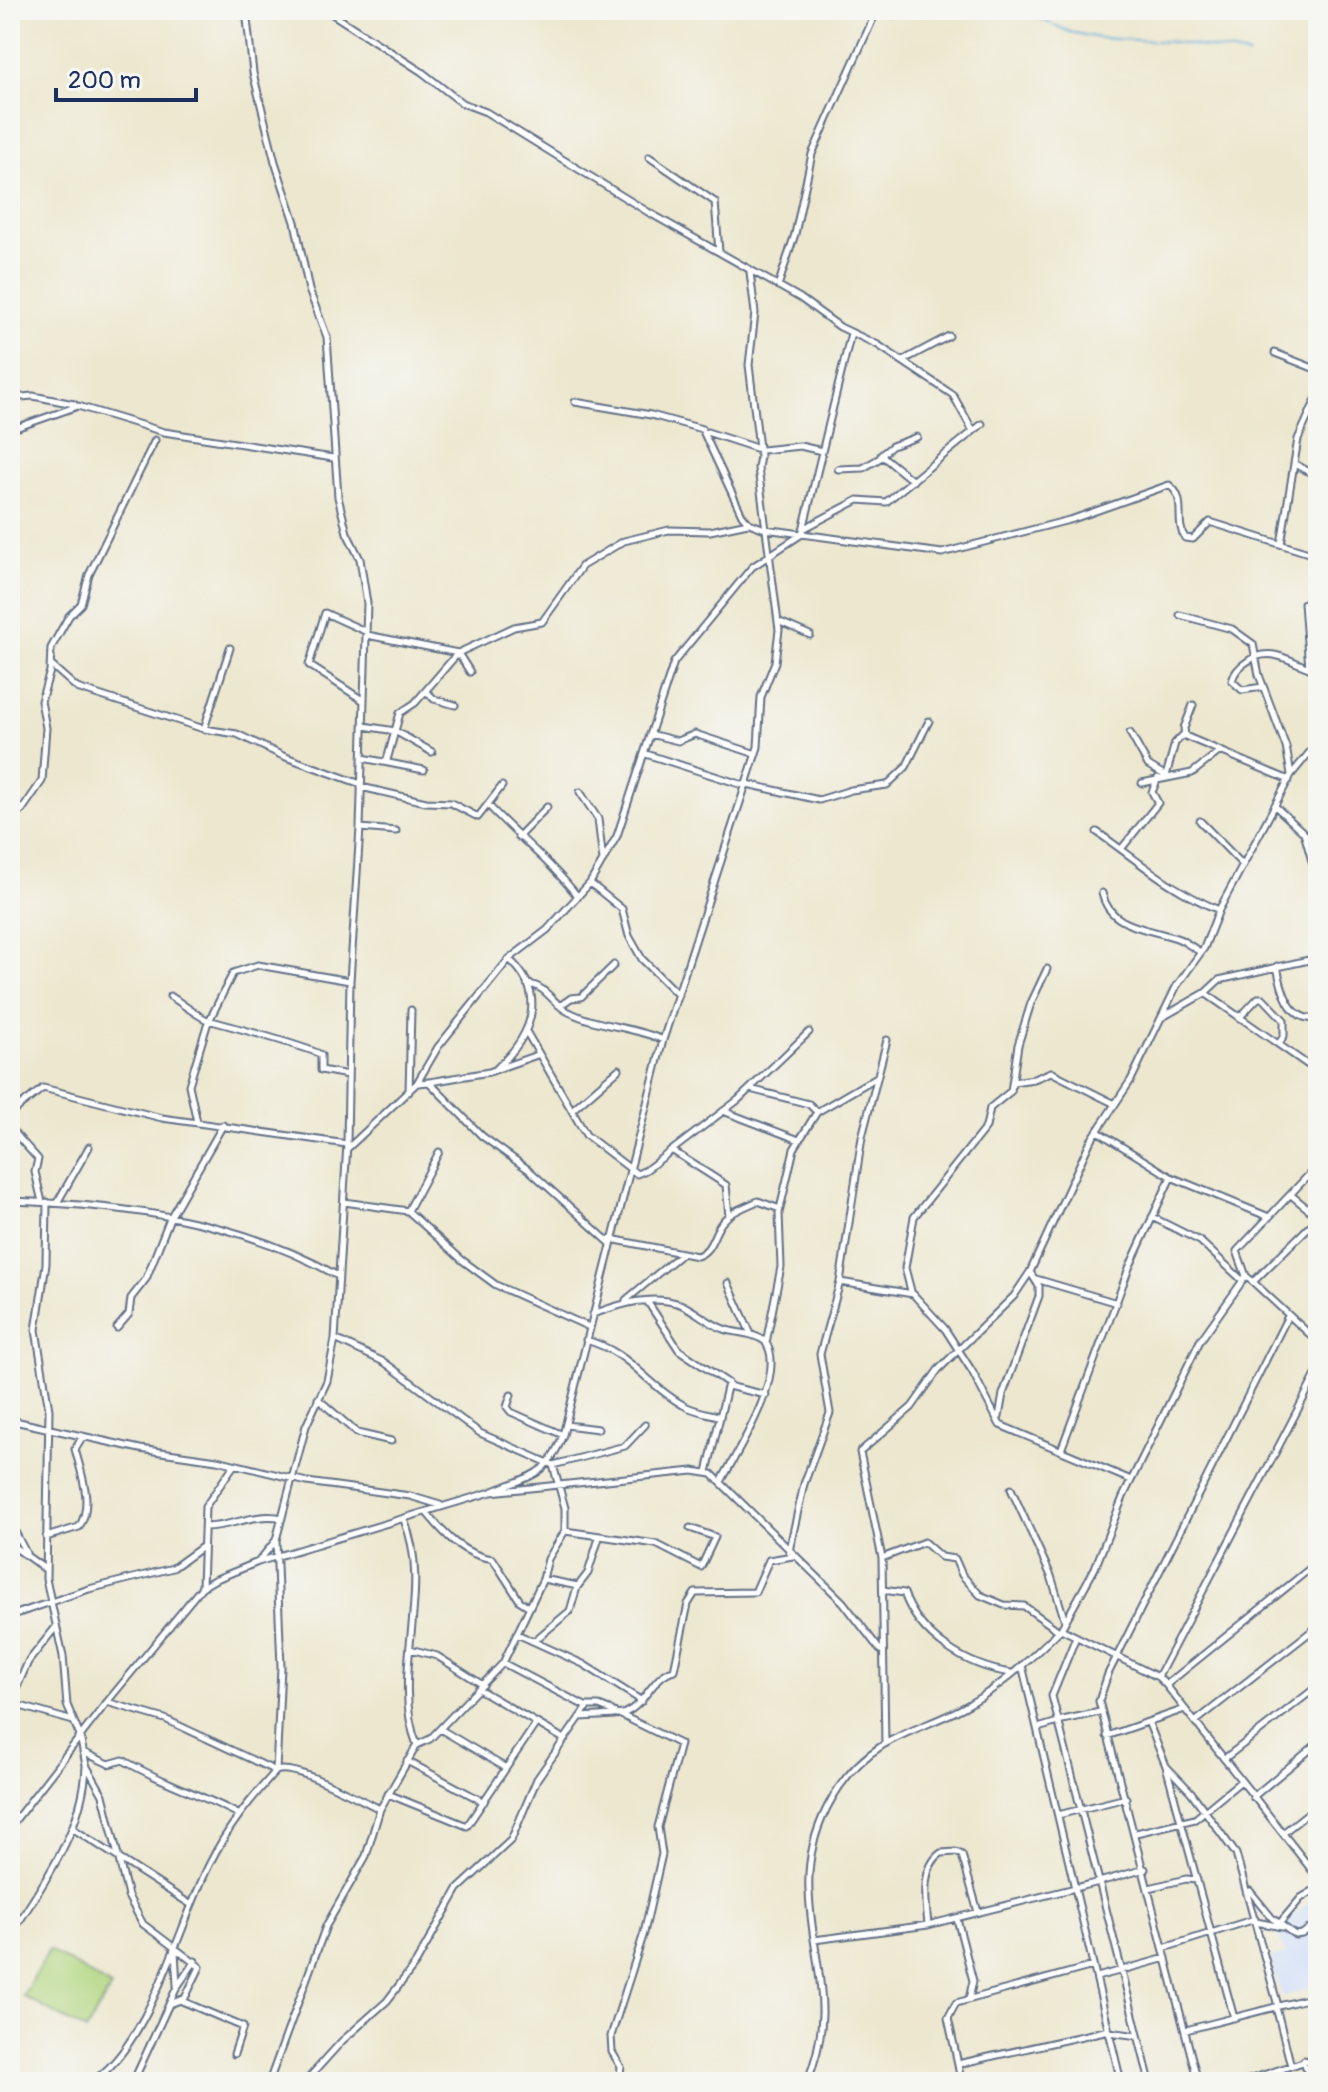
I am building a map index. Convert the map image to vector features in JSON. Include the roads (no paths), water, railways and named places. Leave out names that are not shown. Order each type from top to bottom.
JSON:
[{"type":"street","points":[[246,10],[253,73],[275,162],[295,222],[309,290],[327,337],[333,458],[347,533],[360,559],[367,585],[360,828],[350,981],[347,1146],[335,1339],[327,1381],[306,1426],[276,1540],[281,1667],[276,1771]]},
{"type":"street","points":[[326,10],[422,72],[462,103],[486,112],[901,361],[953,395],[973,431]]},
{"type":"street","points":[[778,286],[795,234],[812,154],[877,10]]},
{"type":"street","points":[[649,157],[715,202],[719,253]]},
{"type":"street","points":[[269,2082],[326,1926],[366,1856],[380,1809],[388,1794],[417,1745],[430,1739],[503,1663],[543,1579],[548,1559],[565,1531],[565,1508],[552,1464],[566,1425],[628,1168],[663,1040],[747,785],[756,754],[761,697],[775,662],[778,621],[765,529],[749,365],[755,313],[750,272]]},
{"type":"street","points":[[802,532],[851,333]]},
{"type":"street","points":[[901,361],[949,336]]},
{"type":"street","points":[[1275,353],[1318,370]]},
{"type":"street","points":[[1281,544],[1300,434],[1318,395]]},
{"type":"street","points":[[10,398],[33,396],[63,400],[164,432],[333,458]]},
{"type":"street","points":[[575,402],[651,415],[759,448],[805,447],[822,451]]},
{"type":"street","points":[[10,430],[78,406]]},
{"type":"street","points":[[347,1146],[409,1092],[438,1047],[509,959],[547,930],[590,883],[617,836],[674,662],[744,576],[802,532],[858,500],[883,504],[982,424]]},
{"type":"street","points":[[705,431],[737,507],[749,523]]},
{"type":"street","points":[[838,469],[863,468],[882,457],[892,446],[917,437]]},
{"type":"street","points":[[10,819],[22,810],[42,781],[46,726],[40,705],[51,665],[52,646],[70,614],[81,604],[89,575],[155,440]]},
{"type":"street","points":[[882,457],[913,481]]},
{"type":"street","points":[[1295,464],[1318,477]]},
{"type":"street","points":[[387,760],[400,713],[426,691],[458,653],[514,627],[539,625],[582,566],[624,541],[669,530],[710,531],[749,523],[765,529],[942,553],[1073,519],[1165,485],[1177,491],[1181,533],[1185,538],[1193,539],[1210,522],[1316,555],[1318,543]]},
{"type":"street","points":[[1304,603],[1309,668]]},
{"type":"street","points":[[364,701],[309,665],[325,613],[367,633],[458,653],[470,672]]},
{"type":"street","points":[[1180,615],[1237,631],[1253,644],[1263,687],[1286,747],[1290,777]]},
{"type":"street","points":[[778,621],[810,635]]},
{"type":"street","points":[[204,729],[230,648]]},
{"type":"street","points":[[1263,687],[1242,690],[1232,681],[1238,669],[1258,655],[1269,653],[1318,674]]},
{"type":"street","points":[[51,665],[77,688],[204,729],[237,734],[283,756],[361,785],[426,802],[451,803],[474,816],[488,805],[502,786]]},
{"type":"street","points":[[426,691],[434,699],[455,705]]},
{"type":"street","points":[[1166,776],[1175,742],[1184,734],[1193,705]]},
{"type":"street","points":[[646,754],[747,785],[819,800],[851,790],[887,785],[906,767],[929,721]]},
{"type":"street","points":[[364,726],[395,731],[432,752]]},
{"type":"street","points":[[1130,733],[1148,765],[1166,776]]},
{"type":"street","points":[[650,734],[678,741],[695,734],[756,754]]},
{"type":"street","points":[[1184,734],[1290,777]]},
{"type":"street","points":[[885,1744],[881,1651],[882,1558],[858,1455],[877,1434],[912,1407],[938,1370],[1014,1296],[1030,1272],[1097,1131],[1131,1080],[1176,987],[1201,952],[1219,910],[1290,777],[1318,742]]},
{"type":"street","points":[[1142,783],[1192,773],[1221,750]]},
{"type":"street","points":[[363,758],[387,760],[424,770]]},
{"type":"street","points":[[1122,848],[1157,804],[1152,792],[1158,778]]},
{"type":"street","points":[[580,792],[598,819],[603,862]]},
{"type":"street","points":[[488,805],[518,837],[557,868],[578,897]]},
{"type":"street","points":[[1275,806],[1317,844]]},
{"type":"street","points":[[518,837],[547,807]]},
{"type":"street","points":[[1200,821],[1243,865]]},
{"type":"street","points":[[360,828],[396,831]]},
{"type":"street","points":[[1097,832],[1175,891],[1219,910]]},
{"type":"street","points":[[1304,833],[1318,882]]},
{"type":"street","points":[[590,883],[622,909],[629,936],[642,959],[657,978],[678,995]]},
{"type":"street","points":[[1102,893],[1107,910],[1117,919],[1179,939],[1201,952]]},
{"type":"street","points":[[1160,1019],[1226,977],[1318,958]]},
{"type":"street","points":[[495,1070],[527,1033],[532,1012],[523,973],[509,959]]},
{"type":"street","points":[[197,1122],[189,1085],[210,1020],[233,973],[252,965],[350,981]]},
{"type":"street","points":[[561,1005],[571,998],[581,997],[614,965]]},
{"type":"street","points":[[1277,966],[1283,994],[1297,1014],[1318,1018]]},
{"type":"street","points":[[1047,969],[1018,1045],[1013,1082],[1007,1097],[990,1108],[986,1127],[975,1136],[914,1217],[904,1277],[913,1294],[930,1310],[959,1352],[1000,1425],[1131,1480]]},
{"type":"street","points":[[527,984],[542,989],[564,1010],[602,1025],[633,1028],[663,1040]]},
{"type":"street","points":[[1205,993],[1318,1072]]},
{"type":"street","points":[[170,996],[210,1020],[317,1051],[321,1055],[321,1070],[348,1075]]},
{"type":"street","points":[[1239,1018],[1258,998],[1263,998],[1284,1020],[1284,1036],[1279,1043]]},
{"type":"street","points":[[409,1092],[411,1010]]},
{"type":"street","points":[[527,1033],[586,1135],[628,1168],[642,1173],[750,1089],[809,1032]]},
{"type":"street","points":[[792,1554],[804,1484],[830,1413],[820,1354],[840,1282],[852,1219],[856,1173],[887,1040]]},
{"type":"street","points":[[417,1083],[495,1070],[537,1055]]},
{"type":"street","points":[[572,1110],[619,1069]]},
{"type":"street","points":[[1013,1082],[1034,1079],[1051,1072],[1113,1103]]},
{"type":"street","points":[[766,1343],[781,1267],[780,1209],[799,1140],[817,1112],[878,1077]]},
{"type":"street","points":[[429,1082],[482,1136],[529,1170],[611,1241],[680,1255],[702,1255],[729,1216],[758,1201],[780,1209]]},
{"type":"street","points":[[10,1114],[43,1088],[162,1118],[347,1146]]},
{"type":"street","points":[[750,1089],[809,1104],[817,1112]]},
{"type":"street","points":[[723,1111],[799,1140]]},
{"type":"street","points":[[117,1328],[129,1314],[131,1298],[146,1279],[170,1218],[223,1125]]},
{"type":"street","points":[[10,1128],[38,1159],[35,1172],[44,1202],[46,1264],[35,1322],[49,1429],[46,1570],[49,1603],[63,1656],[67,1705],[80,1736],[86,1765],[85,1796],[72,1828],[10,1936]]},
{"type":"street","points":[[1097,1131],[1171,1177],[1269,1217]]},
{"type":"street","points":[[57,1203],[89,1147]]},
{"type":"street","points":[[673,1151],[726,1185],[729,1216]]},
{"type":"street","points":[[408,1211],[439,1152]]},
{"type":"street","points":[[1244,1279],[1237,1251],[1317,1168]]},
{"type":"street","points":[[1061,1450],[1117,1303],[1171,1177]]},
{"type":"street","points":[[1253,1282],[1318,1218],[1291,1195]]},
{"type":"street","points":[[10,1201],[57,1203],[238,1230],[269,1241],[338,1276]]},
{"type":"street","points":[[344,1202],[408,1211],[496,1285],[589,1327]]},
{"type":"street","points":[[1152,1217],[1200,1241],[1244,1279],[1253,1282],[1318,1342]]},
{"type":"street","points":[[592,1314],[625,1301],[680,1255]]},
{"type":"street","points":[[1000,1425],[1003,1394],[1039,1296],[1035,1278],[1030,1272]]},
{"type":"street","points":[[1035,1278],[1117,1303]]},
{"type":"street","points":[[807,2082],[824,2017],[808,1883],[820,1824],[837,1790],[860,1763],[885,1744],[975,1702],[1012,1674],[1060,1630],[1095,1568],[1131,1480],[1208,1326],[1244,1279]]},
{"type":"street","points":[[840,1282],[913,1294]]},
{"type":"street","points":[[728,1283],[751,1334]]},
{"type":"street","points":[[625,1301],[680,1304],[720,1328],[751,1334],[766,1343],[771,1352],[766,1395],[722,1480]]},
{"type":"street","points":[[647,1301],[679,1350],[698,1366],[723,1376],[728,1386],[718,1416],[707,1472]]},
{"type":"street","points":[[1198,2082],[1136,1833],[1100,1712],[1101,1692],[1288,1316]]},
{"type":"street","points":[[335,1339],[397,1370],[480,1433],[552,1464]]},
{"type":"street","points":[[586,1340],[620,1353],[647,1379],[683,1405],[718,1416]]},
{"type":"street","points":[[1158,1677],[1318,1371]]},
{"type":"street","points":[[728,1386],[766,1395]]},
{"type":"street","points":[[511,1395],[507,1407],[511,1412],[563,1435]]},
{"type":"street","points":[[318,1399],[357,1433],[391,1441]]},
{"type":"street","points":[[10,1420],[293,1479],[374,1489],[441,1505]]},
{"type":"street","points":[[566,1425],[598,1429]]},
{"type":"street","points":[[10,1827],[202,1587],[258,1562],[491,1492],[552,1464],[625,1446],[645,1425]]},
{"type":"street","points":[[46,1537],[79,1527],[85,1518],[85,1491],[75,1449],[83,1436]]},
{"type":"street","points":[[202,1587],[206,1503],[234,1465]]},
{"type":"street","points":[[491,1492],[707,1472],[722,1480],[792,1554],[843,1602],[881,1651]]},
{"type":"street","points":[[1011,1489],[1051,1576],[1065,1621]]},
{"type":"street","points":[[426,1512],[455,1543],[476,1557],[493,1559],[520,1601],[528,1606]]},
{"type":"street","points":[[205,1527],[223,1526],[258,1515],[282,1518]]},
{"type":"street","points":[[404,1520],[410,1534],[415,1592],[408,1711],[417,1745]]},
{"type":"street","points":[[10,1522],[26,1554]]},
{"type":"street","points":[[565,1531],[656,1544],[701,1567],[715,1537],[708,1531],[690,1528]]},
{"type":"street","points":[[534,1641],[570,1611],[577,1587],[588,1573],[599,1538]]},
{"type":"street","points":[[258,1562],[276,1540]]},
{"type":"street","points":[[882,1558],[926,1542],[941,1557],[955,1559],[962,1575],[980,1595],[1004,1605],[1024,1606],[1060,1630],[1158,1677],[1318,1878]]},
{"type":"street","points":[[10,1544],[46,1570]]},
{"type":"street","points":[[10,1616],[89,1589],[173,1568],[202,1547]]},
{"type":"street","points":[[580,1717],[618,1714],[642,1701],[663,1674],[674,1668],[692,1596],[698,1592],[755,1592],[769,1560],[792,1554]]},
{"type":"street","points":[[1166,1685],[1318,1562]]},
{"type":"street","points":[[543,1579],[577,1587]]},
{"type":"street","points":[[883,1590],[904,1593],[908,1607],[940,1643],[971,1664],[1012,1674]]},
{"type":"street","points":[[1195,1722],[1318,1626]]},
{"type":"street","points":[[55,1628],[32,1654],[10,1703],[74,1722]]},
{"type":"street","points":[[517,1634],[621,1684],[642,1701]]},
{"type":"street","points":[[1076,1637],[1053,1691],[1058,1722],[1149,2079],[1136,2082]]},
{"type":"street","points":[[410,1649],[437,1656],[535,1725],[564,1739]]},
{"type":"street","points":[[503,1663],[587,1707],[599,1706],[677,1741],[680,1749],[658,1827],[662,1854],[644,1933],[611,2036],[612,2052],[621,2067],[619,2082]]},
{"type":"street","points":[[1022,1665],[1121,2082]]},
{"type":"street","points":[[1224,1759],[1318,1686]]},
{"type":"street","points":[[107,1702],[165,1719],[276,1771]]},
{"type":"street","points":[[305,2082],[342,2041],[387,2001],[416,1963],[458,1889],[511,1840],[537,1779],[587,1707]]},
{"type":"street","points":[[1107,1736],[1185,1709]]},
{"type":"street","points":[[1038,1728],[1100,1712]]},
{"type":"street","points":[[1149,1724],[1166,1766],[1234,2018]]},
{"type":"street","points":[[388,1794],[465,1827],[535,1725]]},
{"type":"street","points":[[440,1729],[506,1768]]},
{"type":"street","points":[[1253,1797],[1318,1743]]},
{"type":"street","points":[[83,1752],[109,1764],[123,1760],[160,1781],[198,1793],[238,1814]]},
{"type":"street","points":[[407,1761],[484,1802]]},
{"type":"street","points":[[86,1765],[103,1795],[125,1886],[140,1920],[200,1967],[199,1975],[181,2001]]},
{"type":"street","points":[[1166,1766],[1232,1845],[1249,1890],[1291,2066]]},
{"type":"street","points":[[91,2082],[109,2071],[141,2019],[176,1948],[190,1904],[238,1814],[276,1771],[284,1768],[299,1772],[380,1809]]},
{"type":"street","points":[[1136,1833],[1195,1819],[1241,1781]]},
{"type":"street","points":[[1058,1815],[1126,1798]]},
{"type":"street","points":[[1283,1833],[1318,1805]]},
{"type":"street","points":[[72,1828],[190,1904]]},
{"type":"street","points":[[928,1925],[927,1881],[931,1863],[941,1853],[956,1852],[962,1855],[978,1913]]},
{"type":"street","points":[[1311,1869],[1318,1864]]},
{"type":"street","points":[[814,1940],[957,1919],[1145,1869]]},
{"type":"street","points":[[1149,1888],[1186,1879],[1197,1880]]},
{"type":"street","points":[[1281,1925],[1301,1898],[1318,1888]]},
{"type":"street","points":[[1249,1890],[1281,1925],[1299,1936],[1318,1922]]},
{"type":"street","points":[[957,1919],[973,1981],[986,1995]]},
{"type":"street","points":[[1164,1948],[1256,1920],[1281,1925]]},
{"type":"street","points":[[176,1948],[177,1987]]},
{"type":"street","points":[[1097,1977],[1166,1958]]},
{"type":"street","points":[[133,2082],[177,1987],[195,1961]]},
{"type":"street","points":[[961,2082],[948,2015],[956,2003],[1093,1966]]},
{"type":"street","points":[[968,2000],[973,1981]]},
{"type":"street","points":[[1186,2030],[1318,1996]]},
{"type":"street","points":[[170,2004],[181,2001],[243,2027],[234,2054]]},
{"type":"street","points":[[958,2064],[1109,2031],[1138,2036]]},
{"type":"street","points":[[1242,2082],[1318,2057]]},
{"type":"street","points":[[1304,2060],[1310,2082]]},
{"type":"street","points":[[10,2070],[29,2082]]},
{"type":"waterway","points":[[791,10],[824,10]]},
{"type":"waterway","points":[[873,10],[885,15],[942,10]]},
{"type":"waterway","points":[[955,10],[990,16],[1033,16],[1070,32],[1099,38],[1175,42],[1249,55]]}]
